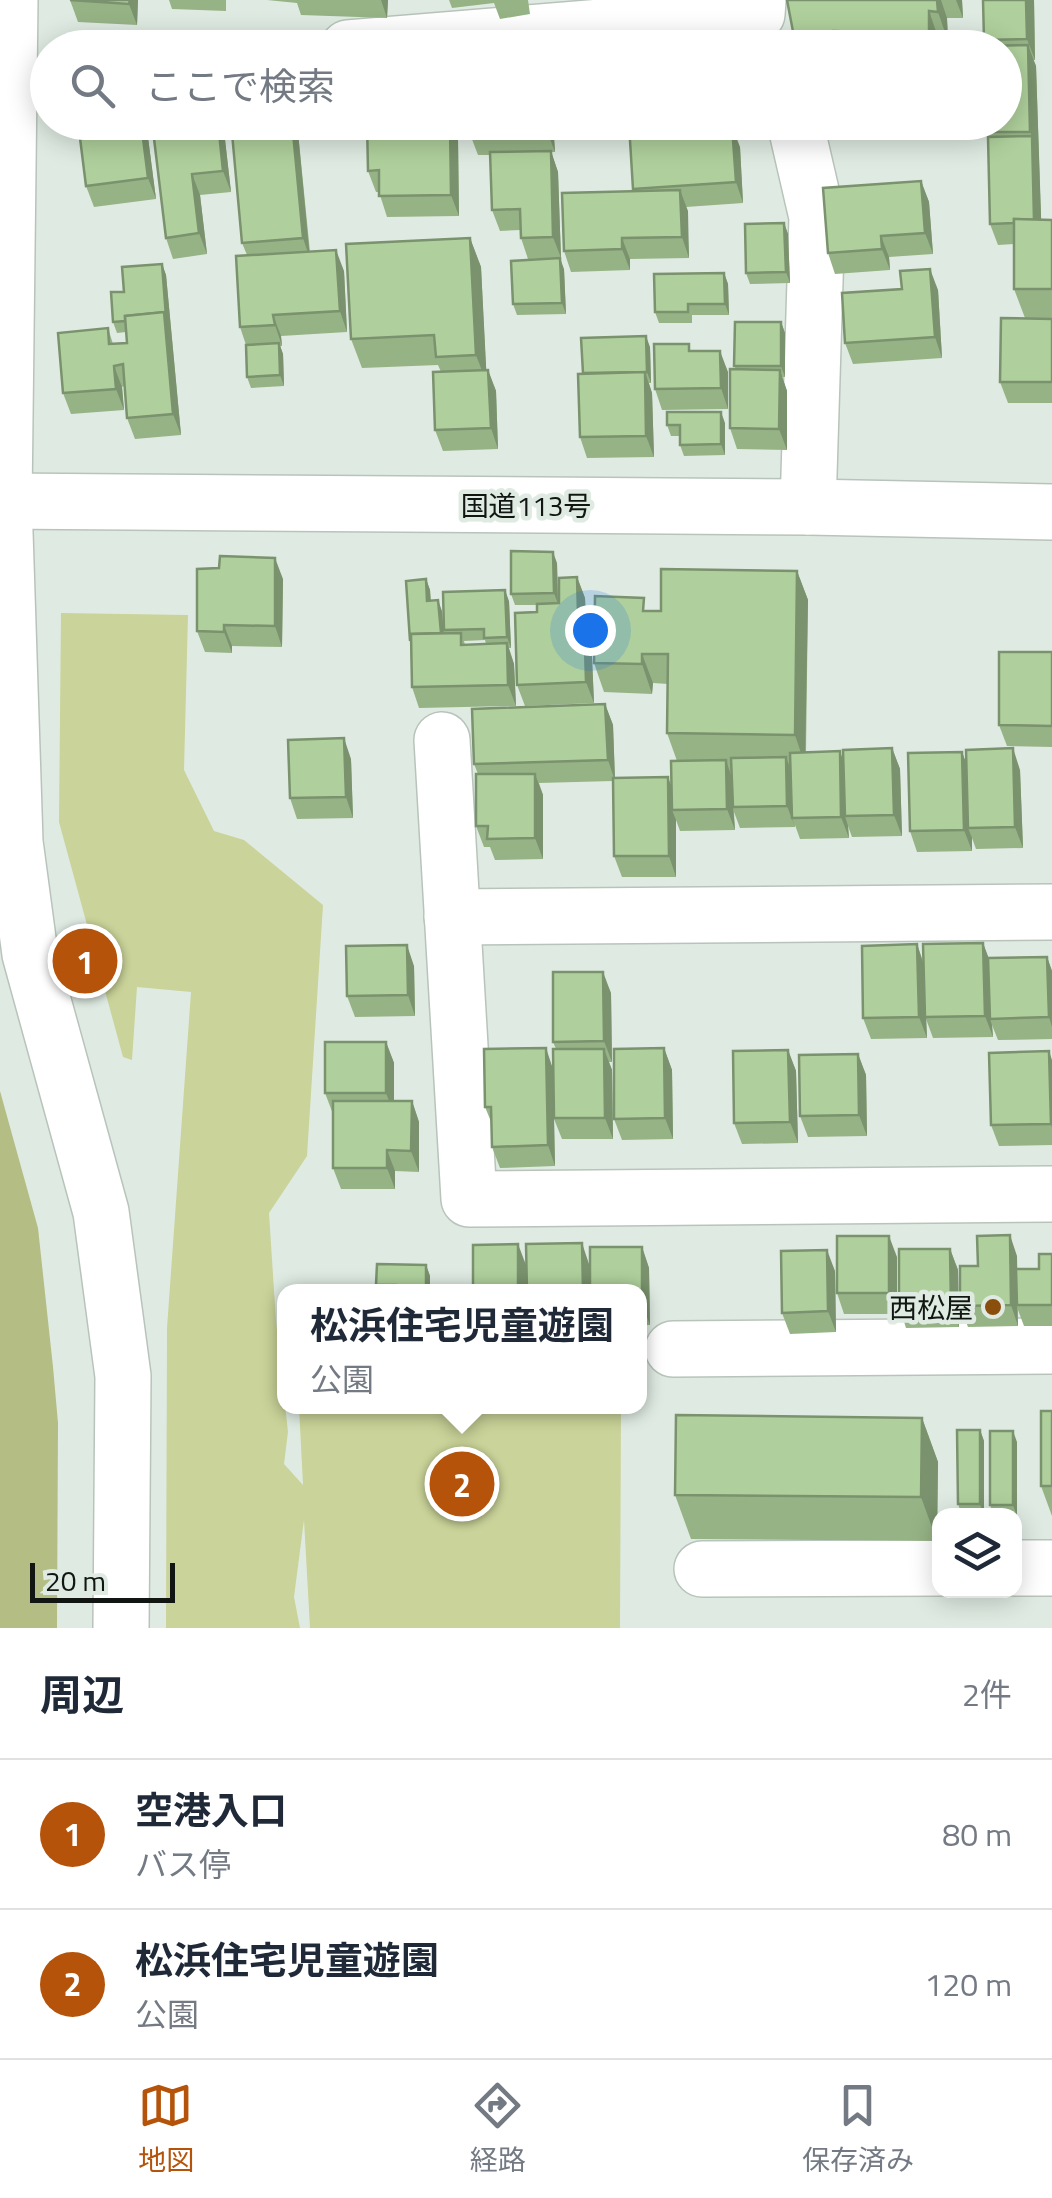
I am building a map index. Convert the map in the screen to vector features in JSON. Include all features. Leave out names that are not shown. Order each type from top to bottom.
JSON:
[{"type":"main road","points":[[10,0],[16,83],[2,501],[15,842],[30,954],[101,1212],[123,1376],[121,1628]]},
{"type":"main road","points":[[413,21],[757,14],[758,0]]},
{"type":"main road","points":[[767,0],[774,30]]},
{"type":"main road","points":[[799,140],[816,217],[808,507]]},
{"type":"main road","name":"国道113号","points":[[2,501],[1052,512]]},
{"type":"main road","points":[[442,740],[469,1198],[1052,1194]]},
{"type":"main road","points":[[452,917],[1052,912]]},
{"type":"main road","points":[[674,1349],[1052,1346]]},
{"type":"main road","points":[[702,1569],[932,1568]]},
{"type":"main road","points":[[1022,1568],[1052,1568]]},
{"type":"green space","points":[[61,613],[188,615],[184,770],[214,831],[244,840],[323,905],[307,1156],[269,1213],[277,1330],[277,1414],[286,1414],[288,1432],[284,1464],[303,1485],[299,1414],[621,1414],[620,1628],[310,1628],[304,1520],[294,1597],[300,1628],[166,1628],[167,1328],[191,992],[137,987],[132,1060],[123,1057],[59,822]]},
{"type":"green space","points":[[0,1091],[38,1228],[53,1367],[58,1423],[57,1628],[0,1628]]},
{"type":"building","points":[[70,0],[130,0],[129,4]]},
{"type":"building","points":[[787,0],[937,0],[938,12],[929,11],[929,30],[793,30]]},
{"type":"building","points":[[983,0],[1026,0],[1027,39],[1022,39],[1022,30],[984,30]]},
{"type":"building","points":[[1022,45],[1028,45],[1030,132],[1022,132]]},
{"type":"building","points":[[1022,136],[1032,136],[1034,220],[990,224],[988,140],[1022,140]]},
{"type":"building","points":[[80,140],[143,140],[148,178],[86,186]]},
{"type":"building","points":[[154,140],[220,140],[223,171],[192,174],[199,233],[166,238]]},
{"type":"building","points":[[233,140],[294,140],[303,238],[242,243]]},
{"type":"building","points":[[367,140],[450,140],[451,195],[379,196],[379,170],[368,171]]},
{"type":"building","points":[[630,140],[733,140],[736,182],[633,189]]},
{"type":"building","points":[[551,151],[553,237],[521,238],[520,209],[492,210],[490,152]]},
{"type":"building","points":[[921,181],[925,233],[881,236],[882,249],[828,253],[823,188]]},
{"type":"building","points":[[680,190],[682,237],[622,238],[622,249],[564,251],[562,193]]},
{"type":"building","points":[[1014,219],[1052,220],[1052,289],[1014,289]]},
{"type":"building","points":[[784,223],[786,272],[746,273],[745,224]]},
{"type":"building","points":[[470,238],[476,355],[436,357],[434,335],[351,339],[346,244]]},
{"type":"building","points":[[336,250],[340,311],[273,315],[275,325],[240,327],[236,256]]},
{"type":"building","points":[[560,258],[562,303],[513,304],[511,261]]},
{"type":"building","points":[[162,264],[166,317],[164,312],[125,316],[125,321],[113,322],[111,292],[124,292],[122,267]]},
{"type":"building","points":[[930,269],[935,337],[845,343],[842,293],[902,289],[900,271]]},
{"type":"building","points":[[724,273],[725,304],[688,304],[688,312],[655,312],[654,274]]},
{"type":"building","points":[[164,312],[173,414],[127,418],[123,364],[114,366],[116,389],[63,393],[58,333],[108,328],[109,344],[127,343],[125,316]]},
{"type":"building","points":[[1001,318],[1052,319],[1052,382],[1000,382]]},
{"type":"building","points":[[735,322],[781,322],[781,366],[734,366]]},
{"type":"building","points":[[646,336],[647,372],[583,373],[581,338]]},
{"type":"building","points":[[279,343],[280,375],[247,377],[246,345]]},
{"type":"building","points":[[654,344],[689,344],[689,351],[720,351],[721,388],[655,389]]},
{"type":"building","points":[[730,369],[780,370],[779,429],[730,428]]},
{"type":"building","points":[[488,370],[491,428],[435,430],[433,372]]},
{"type":"building","points":[[645,372],[646,436],[580,437],[578,374]]},
{"type":"building","points":[[667,412],[721,412],[721,444],[680,445],[680,425],[667,425]]},
{"type":"building","points":[[511,551],[553,552],[554,593],[511,594]]},
{"type":"building","points":[[220,556],[275,558],[275,626],[224,625],[224,632],[197,631],[197,569],[219,568]]},
{"type":"building","points":[[661,569],[797,571],[795,735],[667,733],[668,654],[642,654],[642,664],[594,663],[595,596],[644,598],[643,611],[661,611]]},
{"type":"building","points":[[577,577],[578,614],[584,614],[586,682],[517,685],[515,613],[537,612],[537,604],[559,603],[559,578]]},
{"type":"building","points":[[426,579],[427,601],[438,600],[441,633],[411,634],[410,641],[406,581]]},
{"type":"building","points":[[505,590],[507,637],[484,638],[484,629],[444,630],[443,592]]},
{"type":"building","points":[[461,633],[461,645],[507,643],[508,685],[412,687],[411,634]]},
{"type":"building","points":[[999,652],[1052,652],[1052,726],[999,725]]},
{"type":"building","points":[[605,704],[608,760],[474,764],[472,709]]},
{"type":"building","points":[[344,738],[346,797],[290,798],[288,740]]},
{"type":"building","points":[[892,748],[894,815],[845,816],[843,750]]},
{"type":"building","points":[[1013,748],[1015,827],[968,828],[966,750]]},
{"type":"building","points":[[840,751],[841,817],[792,818],[790,753]]},
{"type":"building","points":[[962,752],[964,830],[910,831],[908,753]]},
{"type":"building","points":[[786,757],[787,806],[733,807],[731,758]]},
{"type":"building","points":[[726,760],[727,809],[672,810],[671,761]]},
{"type":"building","points":[[476,774],[535,774],[535,838],[487,839],[488,826],[476,826]]},
{"type":"building","points":[[668,777],[669,856],[614,856],[613,778]]},
{"type":"building","points":[[983,943],[985,1016],[925,1017],[923,944]]},
{"type":"building","points":[[917,944],[919,1017],[863,1018],[862,946]]},
{"type":"building","points":[[407,945],[408,995],[347,996],[346,946]]},
{"type":"building","points":[[1047,957],[1049,1017],[990,1019],[988,958]]},
{"type":"building","points":[[553,972],[603,972],[604,1041],[553,1042]]},
{"type":"building","points":[[325,1042],[386,1042],[386,1093],[325,1093]]},
{"type":"building","points":[[546,1048],[548,1145],[492,1147],[491,1107],[485,1107],[484,1049]]},
{"type":"building","points":[[664,1048],[665,1118],[614,1119],[614,1049]]},
{"type":"building","points":[[553,1049],[604,1049],[605,1118],[554,1118]]},
{"type":"building","points":[[788,1050],[790,1122],[734,1123],[733,1051]]},
{"type":"building","points":[[1049,1051],[1051,1124],[991,1125],[989,1053]]},
{"type":"building","points":[[858,1054],[859,1115],[800,1116],[799,1055]]},
{"type":"building","points":[[333,1101],[412,1101],[411,1151],[387,1150],[387,1168],[333,1168]]},
{"type":"building","points":[[1010,1235],[1011,1305],[960,1306],[960,1266],[978,1266],[977,1236]]},
{"type":"building","points":[[837,1236],[889,1236],[889,1293],[837,1293]]},
{"type":"building","points":[[582,1243],[583,1284],[527,1284],[526,1244]]},
{"type":"building","points":[[518,1244],[518,1284],[473,1284],[473,1245]]},
{"type":"building","points":[[590,1247],[642,1247],[642,1284],[590,1284]]},
{"type":"building","points":[[899,1249],[950,1249],[951,1306],[899,1306]]},
{"type":"building","points":[[827,1250],[828,1311],[782,1313],[781,1251]]},
{"type":"building","points":[[1039,1254],[1052,1254],[1052,1305],[1017,1305],[1016,1269],[1039,1269]]},
{"type":"building","points":[[377,1264],[426,1265],[426,1284],[376,1284]]},
{"type":"building","points":[[1041,1411],[1052,1411],[1052,1486],[1041,1486]]},
{"type":"building","points":[[676,1415],[922,1418],[921,1497],[675,1495]]},
{"type":"building","points":[[957,1430],[980,1430],[980,1504],[958,1504]]},
{"type":"building","points":[[990,1431],[1013,1431],[1013,1505],[990,1505]]},
{"type":"place","name":"空港入口","points":[[85,961]]},
{"type":"place","name":"西松屋","points":[[993,1307]]},
{"type":"place","name":"松浜住宅児童遊園","points":[[462,1484]]}]
